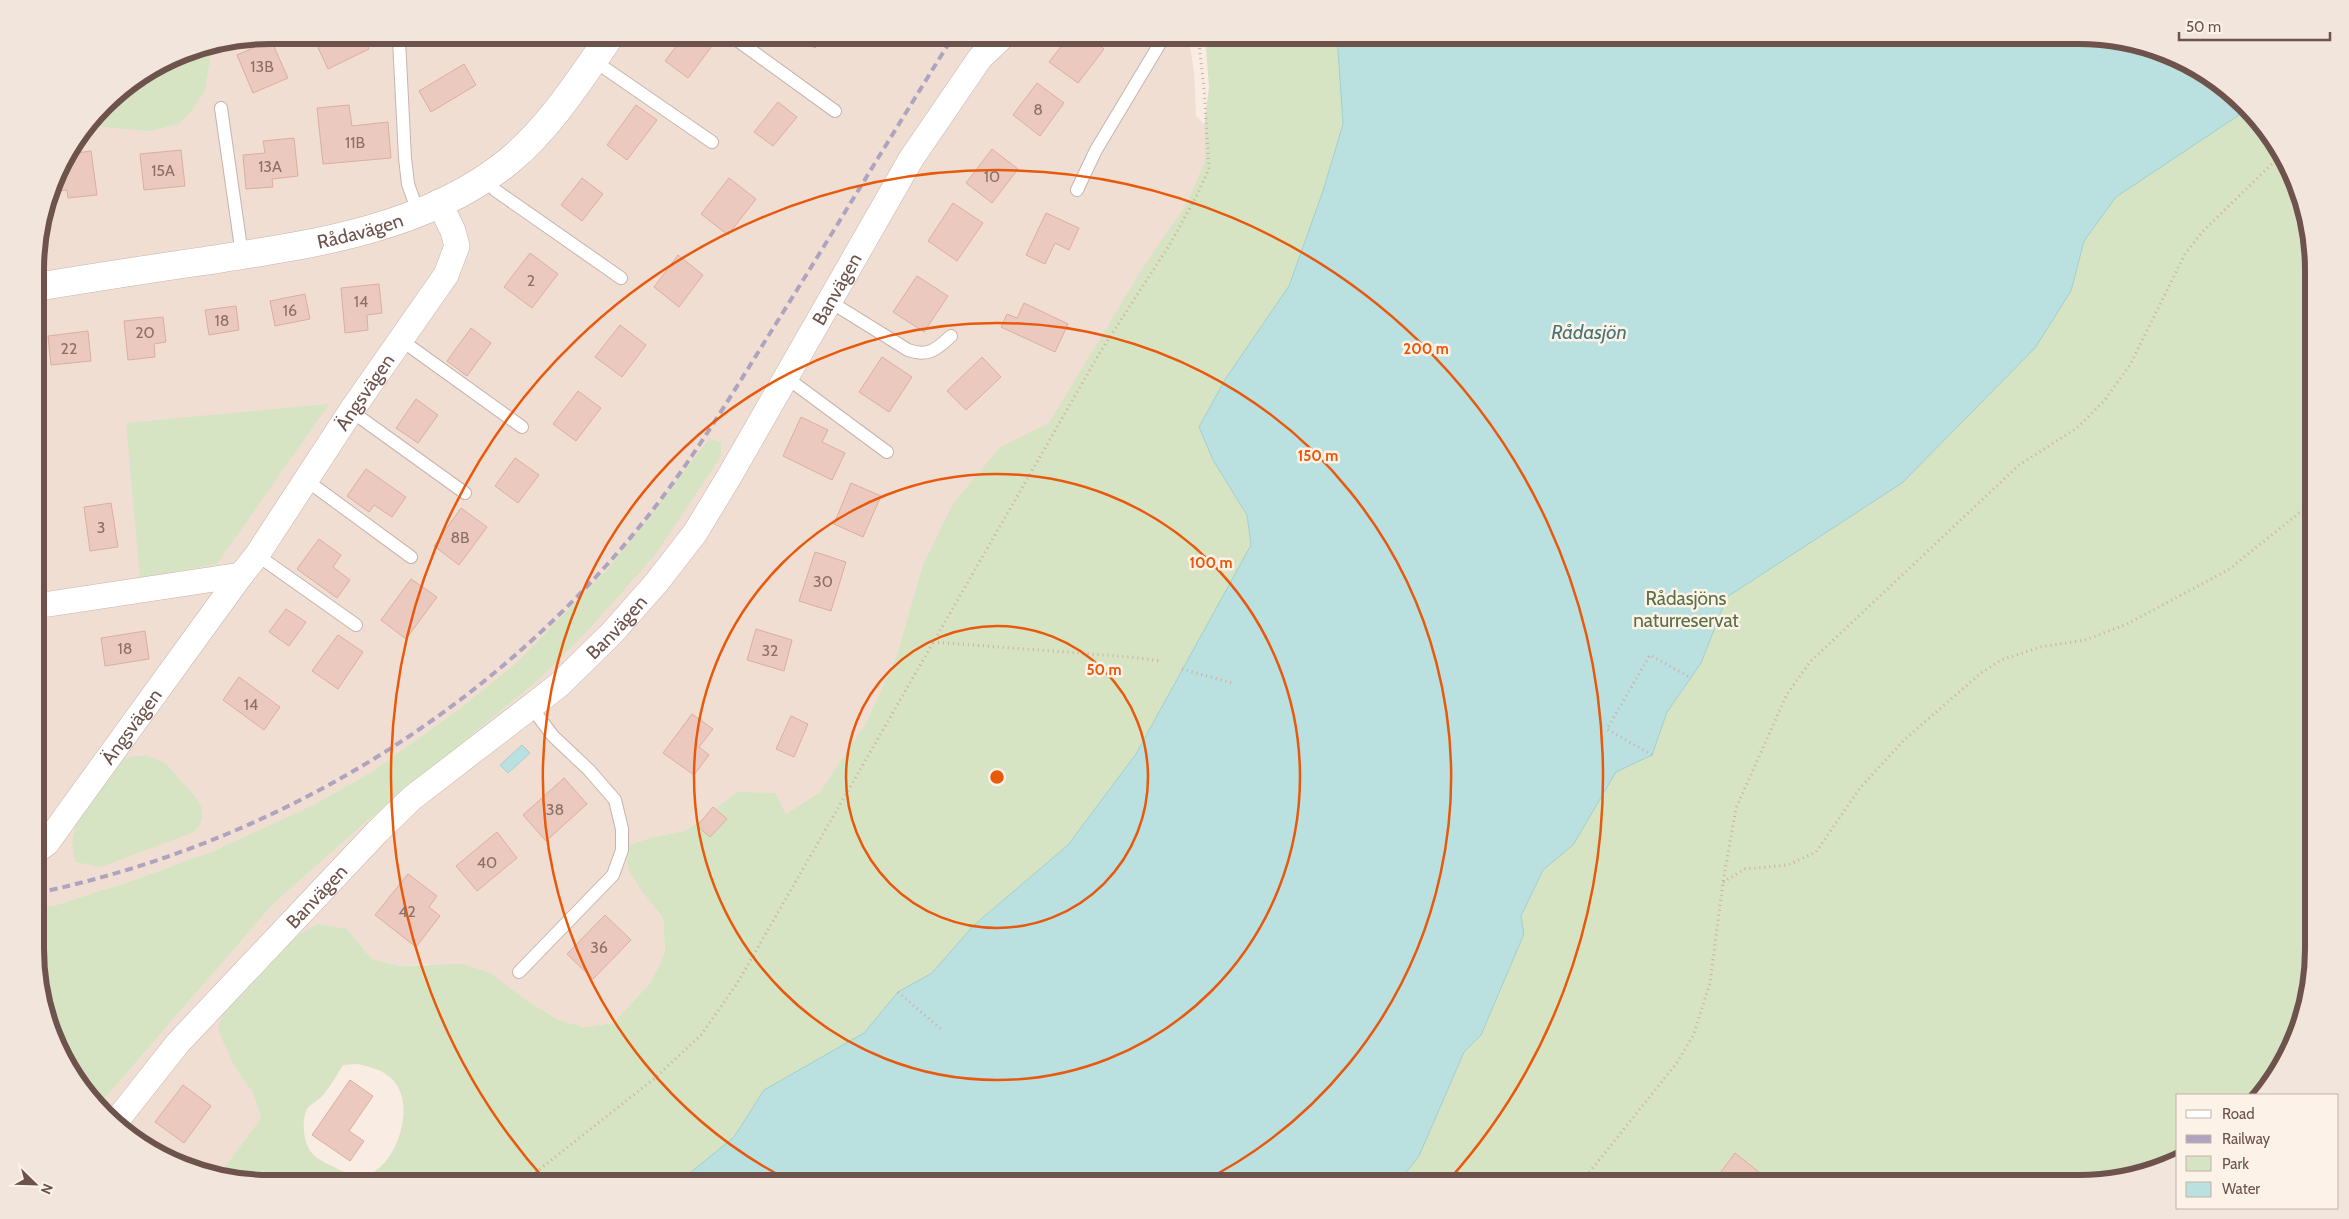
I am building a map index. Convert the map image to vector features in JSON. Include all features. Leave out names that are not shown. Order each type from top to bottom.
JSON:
[{"type":"street","name":"Rådavägen","points":[[44,286],[242,255],[338,237],[391,223],[486,178],[510,160],[537,133],[568,97],[605,44]]},
{"type":"street","name":"Banvägen","points":[[119,1117],[178,1042],[376,832],[412,798],[532,708],[559,685],[612,633],[657,582],[694,533],[787,378],[829,301],[912,159],[949,101],[980,58],[995,44]]},
{"type":"street","name":"Ängsvägen","points":[[44,845],[241,575],[257,556],[351,411],[446,275],[457,246],[453,231],[428,207]]},
{"type":"street","points":[[44,605],[241,575]]},
{"type":"lane","points":[[399,44],[408,184],[428,207]]},
{"type":"lane","points":[[743,44],[836,111]]},
{"type":"lane","points":[[1077,190],[1096,150],[1160,44]]},
{"type":"lane","points":[[593,60],[712,142]]},
{"type":"lane","points":[[221,108],[242,255]]},
{"type":"lane","points":[[486,178],[495,190],[620,278]]},
{"type":"lane","points":[[829,301],[908,350],[918,353],[934,352],[951,336]]},
{"type":"lane","points":[[401,340],[522,427]]},
{"type":"lane","points":[[787,378],[887,452]]},
{"type":"lane","points":[[351,411],[465,493]]},
{"type":"lane","points":[[306,480],[412,557]]},
{"type":"lane","points":[[257,556],[356,625]]},
{"type":"lane","points":[[519,972],[613,875],[622,850],[622,829],[615,800],[589,770],[553,736],[532,708]]},
{"type":"path","points":[[534,1175],[656,1078],[702,1034],[738,982],[770,929],[830,819],[1099,354],[1170,244],[1209,169],[1199,44]]},
{"type":"path","points":[[1587,1175],[1676,1064],[1693,1036],[1710,983],[1723,882],[1736,808],[1788,694],[1810,662],[2019,465],[2078,428],[2104,401],[2130,365],[2185,254],[2203,230],[2276,160]]},
{"type":"path","points":[[1723,882],[1745,869],[1788,865],[1816,852],[1860,788],[1898,747],[1981,673],[2001,660],[2041,647],[2085,640],[2127,624],[2228,570],[2305,508]]},
{"type":"path","points":[[933,642],[1130,656],[1162,661]]},
{"type":"path","points":[[1652,755],[1607,729],[1650,655],[1691,678]]},
{"type":"path","points":[[1182,669],[1232,683]]},
{"type":"path","points":[[898,992],[943,1031]]},
{"type":"shaded area","points":[[255,44],[1190,44],[1194,71],[1196,116],[1216,135],[1216,169],[1074,411],[922,567],[897,655],[865,725],[819,794],[786,814],[711,811],[685,831],[653,837],[643,893],[663,918],[665,952],[651,982],[613,1023],[584,1027],[559,1020],[526,1000],[428,964],[399,966],[372,959],[347,929],[235,1068],[253,1093],[261,1118],[222,1170],[183,1158],[157,1145],[132,1128],[103,1101],[274,903],[374,815],[536,682],[610,566],[516,663],[459,709],[371,772],[313,805],[213,851],[134,880],[56,905],[44,907],[44,255],[51,211],[67,170],[82,144],[100,121],[132,91],[157,74],[183,61],[211,51]]},
{"type":"green space","name":"Rådasjöns naturreservat","points":[[1206,44],[2094,44],[2138,51],[2166,61],[2205,82],[2239,110],[2267,144],[2288,183],[2298,211],[2305,255],[2305,964],[2298,1008],[2288,1036],[2267,1075],[2252,1094],[2176,1094],[2176,1153],[2138,1168],[2094,1175],[367,1175],[382,1166],[397,1143],[401,1129],[403,1102],[399,1089],[392,1079],[380,1071],[358,1064],[343,1065],[332,1084],[307,1109],[304,1123],[305,1139],[314,1155],[323,1162],[354,1175],[255,1175],[222,1170],[261,1118],[253,1093],[235,1068],[218,1030],[224,1011],[288,941],[318,924],[347,929],[372,959],[399,966],[462,964],[490,973],[526,1000],[559,1020],[584,1027],[613,1023],[651,982],[665,952],[663,918],[643,893],[628,869],[627,846],[653,837],[685,831],[738,792],[775,793],[786,814],[819,793],[865,725],[897,655],[922,567],[953,504],[1000,447],[1049,423],[1142,269],[1187,203],[1205,161],[1205,119],[1209,87]]},
{"type":"green space","points":[[211,51],[205,90],[190,113],[179,124],[150,131],[96,126],[110,110],[144,82],[183,61]]},
{"type":"green space","points":[[329,404],[217,564],[140,578],[126,423]]},
{"type":"green space","points":[[709,439],[721,442],[721,456],[655,555],[592,626],[536,682],[374,815],[274,903],[103,1101],[74,1062],[61,1036],[51,1008],[44,964],[44,907],[56,905],[134,880],[213,851],[313,805],[371,772],[459,709],[516,663],[610,566]]},
{"type":"green space","points":[[145,755],[165,763],[194,795],[202,808],[202,821],[194,832],[101,867],[75,862],[72,843],[76,821],[124,758]]},
{"type":"water","name":"Rådasjön","points":[[1338,44],[2094,44],[2138,51],[2179,67],[2205,82],[2242,113],[2116,197],[2084,241],[2071,291],[2035,348],[1902,483],[1727,597],[1701,663],[1667,712],[1652,755],[1616,772],[1573,845],[1543,870],[1521,916],[1524,934],[1481,1035],[1464,1052],[1419,1156],[1404,1175],[687,1175],[734,1137],[764,1090],[864,1033],[898,992],[932,973],[973,926],[1068,845],[1136,754],[1251,545],[1247,515],[1213,460],[1199,427],[1226,378],[1289,286],[1323,191],[1343,124]]},
{"type":"water","points":[[522,745],[530,753],[508,773],[500,765]]},
{"type":"building","points":[[262,44],[273,44],[288,78],[253,93],[237,55]]},
{"type":"building","points":[[316,44],[366,44],[369,49],[328,69]]},
{"type":"building","points":[[678,44],[710,44],[712,46],[688,78],[665,61]]},
{"type":"building","points":[[809,44],[818,44],[815,48]]},
{"type":"building","points":[[1063,44],[1098,44],[1104,49],[1078,83],[1049,62]]},
{"type":"building","points":[[464,64],[476,85],[431,112],[419,91]]},
{"type":"building","points":[[1037,83],[1064,103],[1040,136],[1013,115]]},
{"type":"building","points":[[778,102],[797,117],[773,146],[754,132]]},
{"type":"building","points":[[349,105],[352,126],[388,122],[391,158],[323,164],[317,108]]},
{"type":"building","points":[[636,105],[657,120],[627,160],[607,145]]},
{"type":"building","points":[[294,138],[298,176],[272,179],[273,187],[246,189],[243,155],[265,153],[263,141]]},
{"type":"building","points":[[992,149],[1018,169],[992,203],[966,183]]},
{"type":"building","points":[[181,150],[185,186],[144,190],[140,154]]},
{"type":"building","points":[[91,151],[97,195],[68,198],[67,190],[58,191],[77,153]]},
{"type":"building","points":[[582,178],[603,194],[582,221],[561,205]]},
{"type":"building","points":[[729,178],[756,199],[728,235],[701,214]]},
{"type":"building","points":[[953,203],[983,223],[957,261],[928,241]]},
{"type":"building","points":[[1046,213],[1079,228],[1069,250],[1055,243],[1045,264],[1026,255]]},
{"type":"building","points":[[530,253],[558,274],[532,308],[504,287]]},
{"type":"building","points":[[678,255],[703,275],[679,307],[654,287]]},
{"type":"building","points":[[917,276],[948,296],[924,332],[893,312]]},
{"type":"building","points":[[379,284],[382,313],[367,315],[368,330],[345,333],[341,288]]},
{"type":"building","points":[[305,294],[310,319],[275,326],[270,301]]},
{"type":"building","points":[[1024,303],[1068,324],[1055,352],[1001,327],[1007,314],[1017,318]]},
{"type":"building","points":[[236,306],[239,330],[209,335],[205,310]]},
{"type":"building","points":[[163,317],[166,342],[154,344],[155,357],[128,360],[124,321]]},
{"type":"building","points":[[620,325],[646,345],[622,377],[595,357]]},
{"type":"building","points":[[471,328],[491,343],[467,376],[447,361]]},
{"type":"building","points":[[88,331],[91,361],[51,365],[48,336]]},
{"type":"building","points":[[882,357],[912,377],[889,412],[859,392]]},
{"type":"building","points":[[982,357],[1001,377],[966,410],[947,391]]},
{"type":"building","points":[[578,391],[601,408],[576,441],[553,424]]},
{"type":"building","points":[[416,399],[438,415],[418,443],[396,428]]},
{"type":"building","points":[[801,417],[828,430],[822,442],[845,453],[832,480],[783,456]]},
{"type":"building","points":[[515,458],[539,475],[518,503],[495,486]]},
{"type":"building","points":[[366,469],[406,497],[392,517],[374,505],[369,512],[347,496]]},
{"type":"building","points":[[851,483],[881,496],[863,537],[834,524]]},
{"type":"building","points":[[111,503],[118,547],[90,551],[84,507]]},
{"type":"building","points":[[461,508],[487,527],[459,565],[434,546]]},
{"type":"building","points":[[319,539],[341,555],[333,567],[350,580],[337,598],[297,569]]},
{"type":"building","points":[[815,552],[846,562],[831,611],[799,601]]},
{"type":"building","points":[[411,579],[437,597],[406,639],[381,620]]},
{"type":"building","points":[[286,609],[306,622],[289,646],[269,632]]},
{"type":"building","points":[[756,629],[792,640],[784,671],[747,660]]},
{"type":"building","points":[[145,631],[149,659],[105,666],[101,638]]},
{"type":"building","points":[[338,635],[363,652],[338,689],[312,671]]},
{"type":"building","points":[[239,677],[280,707],[264,730],[223,700]]},
{"type":"building","points":[[692,714],[713,729],[699,747],[709,755],[694,775],[663,753]]},
{"type":"building","points":[[791,716],[808,724],[794,757],[776,749]]},
{"type":"building","points":[[564,778],[587,804],[546,841],[523,815]]},
{"type":"building","points":[[713,807],[727,819],[710,837],[697,826]]},
{"type":"building","points":[[497,832],[517,858],[477,891],[456,866]]},
{"type":"building","points":[[408,874],[437,896],[429,907],[440,916],[416,947],[375,915]]},
{"type":"building","points":[[605,915],[631,940],[593,979],[567,954]]},
{"type":"building","points":[[350,1080],[373,1096],[349,1131],[364,1141],[350,1161],[312,1135]]},
{"type":"building","points":[[183,1085],[211,1106],[184,1143],[155,1122]]},
{"type":"building","points":[[1735,1153],[1763,1175],[1719,1175]]},
{"type":"railway","points":[[44,891],[125,870],[211,840],[294,803],[373,760],[448,709],[519,652],[584,589],[644,521],[681,471],[733,393],[948,44]]}]
